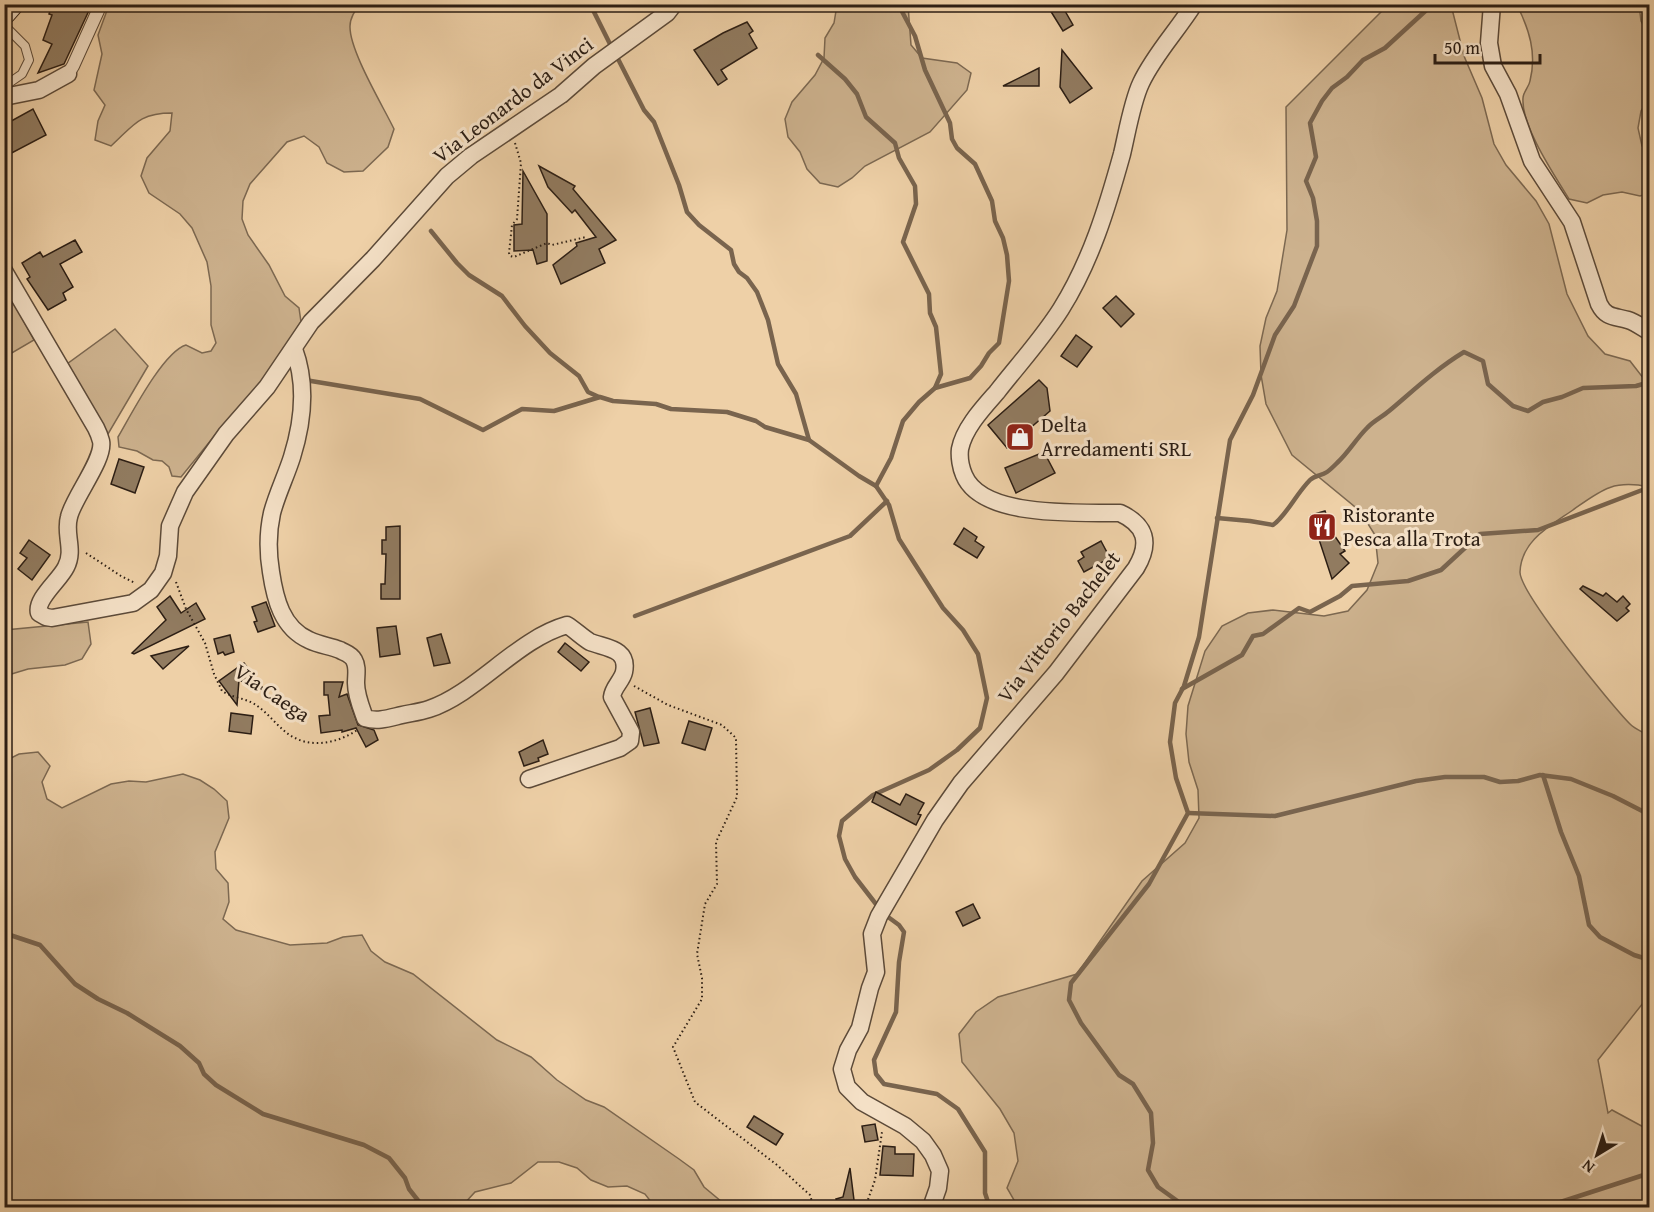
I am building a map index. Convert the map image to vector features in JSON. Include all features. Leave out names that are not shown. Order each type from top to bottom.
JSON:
[{"type":"main road","points":[[4,12],[11,4]]},
{"type":"street","points":[[7,90],[39,90],[68,74],[101,4]]},
{"type":"street","name":"Via Leonardo da Vinci","points":[[294,349],[311,322],[373,259],[447,176],[471,156],[561,95],[594,66],[667,13],[674,4]]},
{"type":"street","name":"Via Vittorio Bachelet","points":[[931,1208],[938,1188],[940,1171],[933,1155],[923,1141],[905,1126],[862,1102],[847,1087],[842,1069],[848,1050],[860,1028],[867,995],[876,972],[872,934],[879,916],[935,820],[961,783],[1056,673],[1136,568],[1143,556],[1145,542],[1141,527],[1131,518],[1120,513],[1020,510],[995,502],[975,490],[965,478],[960,463],[960,450],[965,435],[982,410],[1050,326],[1083,267],[1102,224],[1140,84],[1194,4]]},
{"type":"street","points":[[1492,4],[1490,44],[1493,66],[1509,94],[1532,161],[1572,222],[1599,304],[1610,316],[1628,320],[1650,332]]},
{"type":"street","points":[[4,271],[102,441],[101,451],[69,515],[69,561],[60,577],[38,604],[42,616],[52,618],[125,605],[142,598],[151,590],[163,573],[168,556],[170,526],[185,492],[226,434],[267,387],[294,349]]},
{"type":"street","points":[[294,349],[303,377],[301,423],[272,513],[271,571],[284,620],[291,628],[312,642],[349,654],[354,660],[357,669],[358,698],[365,718],[378,720],[430,709],[459,693],[497,665],[554,629],[567,625],[593,643],[617,650],[624,660],[624,671],[612,692],[612,697],[631,732],[630,741],[620,748],[529,778]]},
{"type":"lane","points":[[4,25],[25,46],[30,60],[22,74],[7,90]]},
{"type":"path","points":[[509,130],[521,163],[517,219],[512,225],[510,256],[514,257],[548,243],[552,245],[586,237]]},
{"type":"path","points":[[68,524],[79,548],[121,576],[151,590]]},
{"type":"path","name":"Via Caega","points":[[168,556],[186,609],[205,643],[222,691],[249,700],[263,709],[294,738],[309,743],[340,739],[352,734],[370,719]]},
{"type":"path","points":[[621,678],[668,705],[722,725],[736,738],[737,797],[716,842],[717,884],[705,904],[697,954],[702,978],[702,999],[673,1047],[695,1102],[777,1165],[810,1195],[814,1208]]},
{"type":"path","points":[[865,1208],[875,1180],[883,1128],[878,1110]]},
{"type":"shaded area","points":[[109,5],[360,5],[351,20],[351,36],[361,63],[394,129],[388,147],[363,171],[344,172],[327,163],[319,147],[304,136],[287,142],[250,184],[243,201],[242,219],[248,235],[269,265],[285,296],[299,308],[301,322],[266,377],[181,477],[172,476],[169,467],[162,461],[153,460],[137,451],[119,447],[118,437],[148,385],[177,350],[186,345],[202,353],[211,351],[216,343],[211,325],[211,286],[207,262],[192,228],[180,214],[149,193],[141,176],[147,158],[170,131],[172,113],[144,118],[111,146],[95,140],[98,121],[105,105],[94,90],[102,54],[98,35]]},
{"type":"shaded area","points":[[837,5],[908,5],[911,45],[922,58],[957,63],[971,73],[967,90],[930,132],[865,166],[838,187],[820,183],[807,169],[800,152],[788,137],[785,119],[792,102],[815,75],[824,58],[825,38],[834,23]]},
{"type":"shaded area","points":[[1388,5],[1451,5],[1464,56],[1482,98],[1494,144],[1506,165],[1536,201],[1549,224],[1567,294],[1588,336],[1605,354],[1630,361],[1644,379],[1649,411],[1649,487],[1616,486],[1590,498],[1537,536],[1525,552],[1520,572],[1534,602],[1587,673],[1630,724],[1649,736],[1649,1000],[1643,1003],[1598,1060],[1608,1113],[1612,1110],[1649,1130],[1649,1207],[1018,1207],[1007,1188],[1018,1161],[1014,1133],[1000,1109],[962,1062],[959,1034],[976,1012],[998,997],[1077,974],[1142,881],[1185,843],[1199,818],[1198,790],[1189,762],[1186,734],[1188,706],[1205,651],[1222,626],[1248,613],[1273,610],[1324,616],[1348,611],[1367,590],[1378,563],[1375,535],[1360,511],[1292,455],[1266,404],[1261,375],[1260,346],[1266,318],[1277,291],[1287,230],[1286,107]]},
{"type":"shaded area","points":[[1517,5],[1639,5],[1641,21],[1649,36],[1650,97],[1641,111],[1638,128],[1642,146],[1649,154],[1649,193],[1640,196],[1622,192],[1603,195],[1587,203],[1569,199],[1540,150],[1527,122],[1523,96],[1529,83],[1533,61],[1531,42]]},
{"type":"shaded area","points":[[12,300],[34,340],[5,357],[4,304]]},
{"type":"shaded area","points":[[115,329],[148,366],[108,434],[67,364]]},
{"type":"shaded area","points":[[88,622],[91,644],[82,659],[65,665],[28,669],[5,676],[5,630]]},
{"type":"shaded area","points":[[38,752],[50,766],[42,782],[47,799],[62,808],[111,784],[129,781],[146,782],[183,774],[200,780],[214,789],[227,801],[229,818],[215,852],[216,869],[228,883],[229,902],[223,919],[236,930],[290,945],[327,943],[343,937],[362,935],[371,951],[385,962],[413,974],[497,1040],[531,1057],[557,1080],[586,1100],[604,1107],[694,1170],[704,1187],[728,1207],[655,1207],[645,1194],[627,1186],[608,1187],[591,1180],[577,1168],[559,1162],[538,1162],[511,1183],[475,1192],[463,1205],[465,1207],[5,1207],[5,761],[19,754]]},
{"type":"building","points":[[52,4],[92,4],[64,64],[38,73],[52,44],[43,40],[52,15],[49,14]]},
{"type":"building","points":[[1061,4],[1073,25],[1063,31],[1050,10]]},
{"type":"building","points":[[747,22],[753,31],[749,34],[757,48],[721,70],[727,79],[718,85],[694,50]]},
{"type":"building","points":[[1062,50],[1092,88],[1070,103],[1060,87]]},
{"type":"building","points":[[1039,68],[1039,86],[1003,86]]},
{"type":"building","points":[[33,109],[46,135],[4,157],[4,125]]},
{"type":"building","points":[[539,166],[575,186],[573,189],[616,240],[599,249],[605,263],[561,284],[553,265],[577,246],[576,243],[596,237],[575,210],[572,213],[548,187]]},
{"type":"building","points":[[523,171],[547,214],[547,261],[537,264],[533,250],[514,251],[514,225],[522,224]]},
{"type":"building","points":[[75,240],[82,252],[60,264],[73,287],[63,293],[66,300],[48,310],[27,279],[30,277],[22,263],[40,252],[43,257]]},
{"type":"building","points":[[1116,296],[1134,314],[1121,327],[1103,308]]},
{"type":"building","points":[[1076,335],[1092,347],[1077,367],[1061,356]]},
{"type":"building","points":[[1039,380],[1047,388],[1050,411],[1007,448],[988,425]]},
{"type":"building","points":[[1044,452],[1055,473],[1016,493],[1005,468]]},
{"type":"building","points":[[119,459],[144,467],[135,493],[111,484]]},
{"type":"building","points":[[1325,511],[1334,535],[1345,551],[1340,554],[1349,563],[1332,579],[1311,515]]},
{"type":"building","points":[[400,526],[400,599],[381,599],[381,584],[385,584],[386,554],[382,554],[382,540],[386,540],[386,527]]},
{"type":"building","points":[[964,528],[977,537],[975,541],[984,547],[977,558],[954,544]]},
{"type":"building","points":[[29,540],[50,555],[32,580],[18,569],[27,558],[20,553]]},
{"type":"building","points":[[1101,541],[1110,558],[1084,572],[1078,561],[1084,557],[1081,552]]},
{"type":"building","points":[[1583,586],[1603,596],[1606,593],[1617,602],[1623,596],[1630,604],[1626,608],[1629,611],[1617,621],[1580,589]]},
{"type":"building","points":[[170,596],[181,613],[196,603],[205,619],[132,653],[166,620],[157,607]]},
{"type":"building","points":[[266,602],[275,626],[258,632],[252,607]]},
{"type":"building","points":[[396,626],[400,654],[380,657],[377,628]]},
{"type":"building","points":[[441,634],[450,663],[434,666],[427,638]]},
{"type":"building","points":[[230,635],[234,652],[225,655],[223,652],[218,654],[214,639]]},
{"type":"building","points":[[565,643],[589,662],[581,671],[558,652]]},
{"type":"building","points":[[189,646],[163,669],[151,656]]},
{"type":"building","points":[[244,663],[265,691],[239,680],[237,705],[219,681]]},
{"type":"building","points":[[324,682],[343,682],[339,697],[347,694],[358,725],[374,730],[378,740],[366,747],[356,728],[342,732],[342,730],[321,733],[319,716],[330,715],[328,695],[324,695]]},
{"type":"building","points":[[650,708],[659,743],[644,746],[635,712]]},
{"type":"building","points":[[231,713],[253,716],[251,734],[229,731]]},
{"type":"building","points":[[689,721],[712,728],[705,750],[682,743]]},
{"type":"building","points":[[543,740],[548,754],[538,758],[539,761],[524,766],[519,752]]},
{"type":"building","points":[[876,792],[900,805],[906,794],[924,803],[918,814],[921,815],[916,825],[872,802]]},
{"type":"building","points":[[973,904],[980,918],[963,926],[956,912]]},
{"type":"building","points":[[754,1116],[783,1134],[776,1145],[747,1127]]},
{"type":"building","points":[[875,1124],[878,1140],[865,1142],[862,1126]]},
{"type":"building","points":[[883,1146],[895,1147],[895,1154],[914,1154],[913,1176],[880,1175]]},
{"type":"building","points":[[850,1168],[855,1208],[840,1208],[836,1199],[843,1197]]},
{"type":"waterway","points":[[590,4],[612,48]]},
{"type":"waterway","points":[[876,486],[891,458],[903,421],[919,402],[935,388],[970,378],[999,343],[1009,281],[1007,255],[1003,238],[995,221],[992,201],[975,164],[957,148],[952,139],[950,123],[925,70],[915,36],[898,4]]},
{"type":"waterway","points":[[1183,1208],[1183,1205],[1158,1187],[1148,1170],[1153,1143],[1151,1113],[1133,1084],[1119,1075],[1081,1023],[1069,1000],[1071,983],[1149,884],[1188,813],[1176,778],[1170,742],[1175,703],[1184,686],[1199,637],[1230,440],[1253,395],[1275,335],[1294,306],[1317,246],[1317,221],[1313,198],[1306,181],[1316,157],[1310,123],[1332,88],[1347,77],[1363,60],[1385,48],[1433,4]]},
{"type":"waterway","points":[[616,55],[644,110],[654,122],[687,212],[699,225],[731,250],[734,264],[757,292],[768,320],[778,364],[796,394],[809,440]]},
{"type":"waterway","points":[[818,55],[845,79],[857,94],[866,117],[895,143],[899,158],[915,186],[916,204],[903,242],[929,294],[930,313],[936,327],[941,374],[935,388]]},
{"type":"waterway","points":[[431,231],[469,275],[502,296],[550,353],[579,376],[588,392],[599,397]]},
{"type":"waterway","points":[[1217,518],[1273,525],[1310,480],[1332,468],[1369,426],[1464,352],[1483,361],[1488,384],[1513,406],[1528,411],[1543,402],[1583,388],[1636,386],[1650,382]]},
{"type":"waterway","points":[[305,380],[420,399],[483,430],[522,409],[554,411],[600,397],[613,401],[656,404],[671,409],[727,412],[756,421],[765,427],[809,440],[876,486],[889,505],[899,539],[943,608],[963,630],[978,654],[987,698],[980,728],[957,750],[929,770],[873,795],[842,821],[839,836],[845,859],[855,877],[879,908]]},
{"type":"waterway","points":[[1182,689],[1242,655],[1253,636],[1263,634],[1299,608],[1310,612],[1340,596],[1352,586],[1408,581],[1441,570],[1480,534],[1538,530],[1650,487]]},
{"type":"waterway","points":[[635,616],[850,536],[887,501]]},
{"type":"waterway","points":[[1188,813],[1275,816],[1416,781],[1445,777],[1484,777],[1500,782],[1518,781],[1540,775],[1571,779],[1613,796],[1650,815]]},
{"type":"waterway","points":[[1543,775],[1561,832],[1579,876],[1589,925],[1600,937],[1634,955],[1650,960]]},
{"type":"waterway","points":[[884,914],[899,925],[904,932],[899,962],[896,1012],[874,1060],[876,1074],[884,1084],[937,1094],[958,1109],[985,1152],[985,1193],[990,1208]]},
{"type":"waterway","points":[[4,933],[40,945],[75,984],[180,1046],[199,1063],[204,1074],[216,1085],[263,1114],[364,1145],[389,1158],[424,1208]]},
{"type":"waterway","points":[[1542,1208],[1650,1173]]},
{"type":"place","name":"Delta Arredamenti SRL","points":[[1020,437]]},
{"type":"place","name":"Ristorante Pesca alla Trota","points":[[1322,527]]}]
